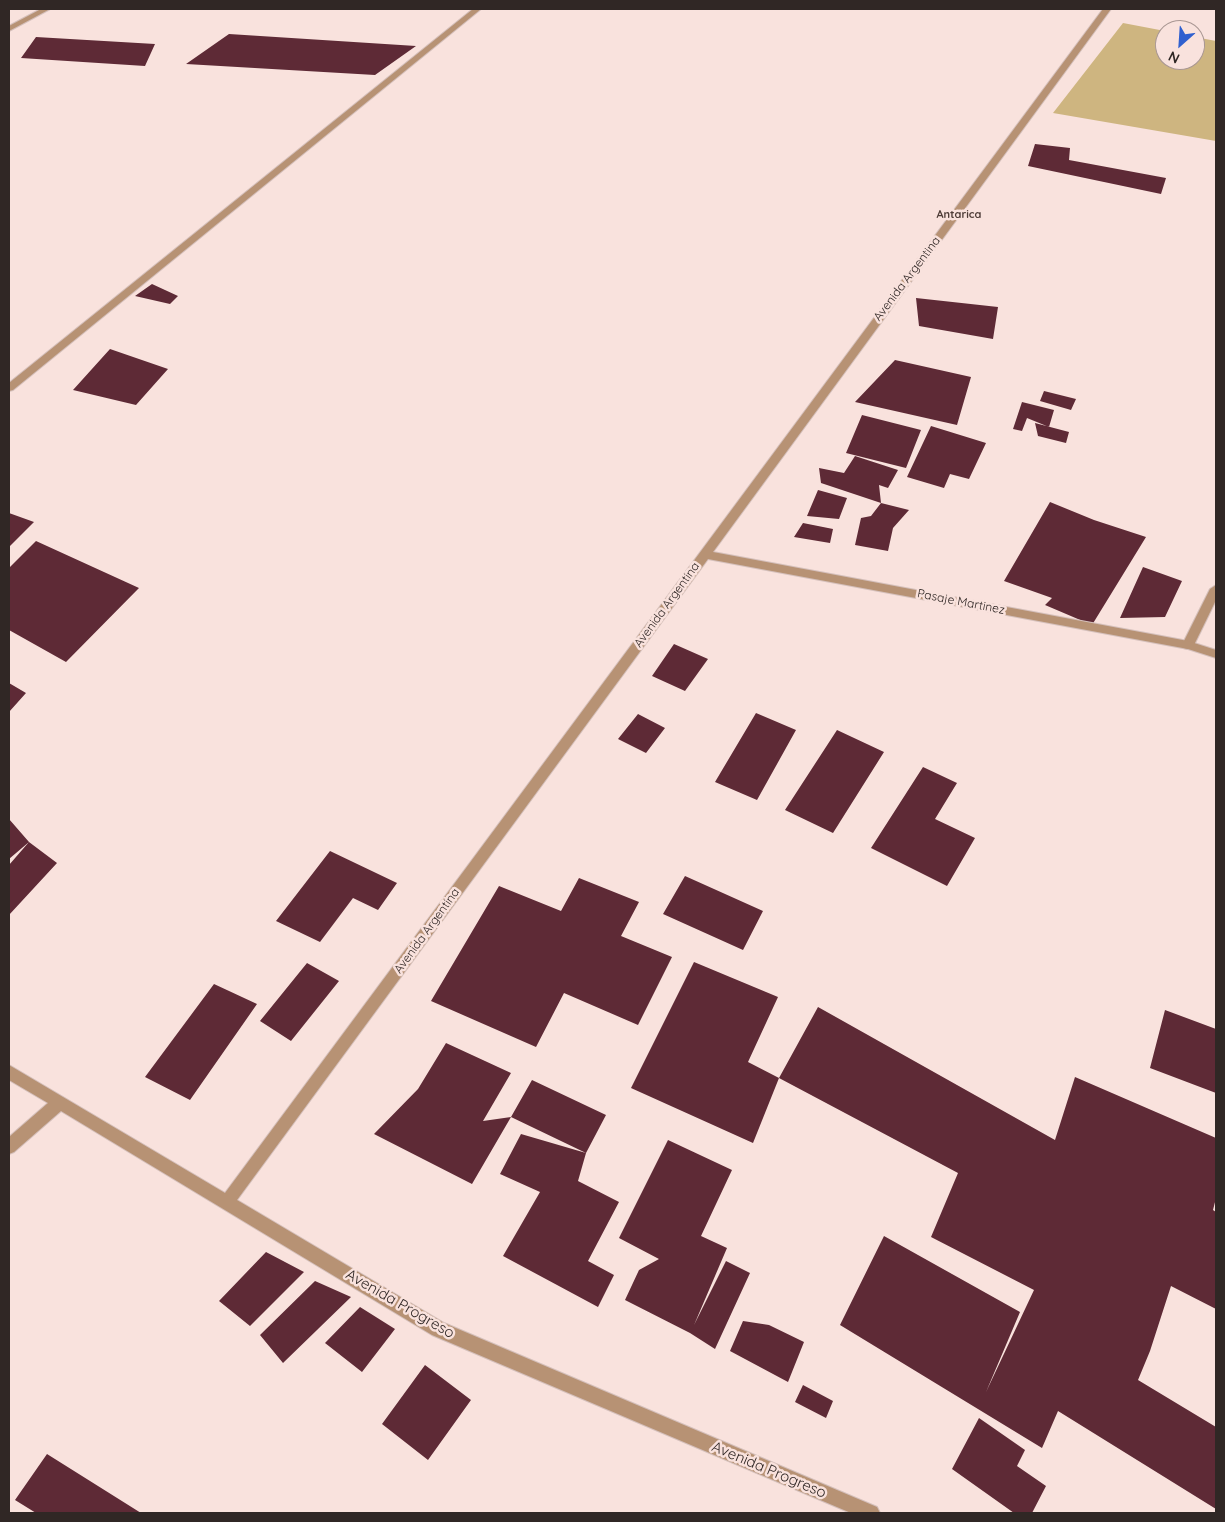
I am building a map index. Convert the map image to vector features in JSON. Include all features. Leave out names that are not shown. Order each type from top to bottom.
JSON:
[{"type":"street","points":[[9,29],[46,9]]},
{"type":"street","points":[[9,388],[477,9]]},
{"type":"street","name":"Avenida Argentina","points":[[228,1202],[1107,9]]},
{"type":"street","name":"Pasaje Martinez","points":[[704,554],[1188,645],[1216,654]]},
{"type":"street","points":[[1188,645],[1216,589]]},
{"type":"street","name":"Avenida Progreso","points":[[9,1072],[438,1329],[871,1513]]},
{"type":"street","points":[[9,1147],[60,1102]]},
{"type":"shaded area","points":[[1123,23],[1155,29],[1155,70],[1205,70],[1205,39],[1216,41],[1216,141],[1053,113]]},
{"type":"building","points":[[229,34],[416,46],[375,75],[186,64]]},
{"type":"building","points":[[36,37],[155,44],[145,66],[21,58]]},
{"type":"building","points":[[1035,144],[1070,148],[1069,160],[1166,178],[1161,194],[1028,166]]},
{"type":"building","points":[[152,284],[178,296],[170,304],[135,296]]},
{"type":"building","points":[[916,298],[998,307],[993,339],[919,326]]},
{"type":"building","points":[[110,349],[168,369],[136,405],[73,390]]},
{"type":"building","points":[[895,360],[971,377],[957,425],[855,402]]},
{"type":"building","points":[[1044,391],[1076,399],[1071,410],[1040,401]]},
{"type":"building","points":[[1022,402],[1054,410],[1049,427],[1027,418],[1022,431],[1013,429]]},
{"type":"building","points":[[862,415],[921,430],[906,468],[846,453]]},
{"type":"building","points":[[1035,423],[1069,432],[1066,443],[1038,436]]},
{"type":"building","points":[[931,426],[986,443],[969,479],[950,474],[944,488],[907,477]]},
{"type":"building","points":[[855,456],[898,470],[888,488],[879,485],[881,503],[821,483],[819,468],[844,473]]},
{"type":"building","points":[[818,490],[847,498],[839,519],[807,516]]},
{"type":"building","points":[[1050,502],[1094,520],[1146,537],[1092,625],[1045,605],[1052,598],[1004,581]]},
{"type":"building","points":[[881,503],[909,510],[893,528],[888,551],[855,545],[861,518],[871,516]]},
{"type":"building","points":[[9,513],[34,522],[9,547]]},
{"type":"building","points":[[803,523],[833,529],[830,543],[794,537]]},
{"type":"building","points":[[36,541],[139,588],[66,662],[9,630],[9,568]]},
{"type":"building","points":[[1143,567],[1182,581],[1165,617],[1120,618]]},
{"type":"building","points":[[674,644],[708,659],[685,691],[652,676]]},
{"type":"building","points":[[9,683],[26,693],[9,712]]},
{"type":"building","points":[[756,713],[796,730],[757,800],[715,782]]},
{"type":"building","points":[[638,714],[665,728],[646,753],[618,739]]},
{"type":"building","points":[[837,730],[884,752],[833,833],[785,810]]},
{"type":"building","points":[[923,767],[957,783],[935,819],[975,838],[947,886],[871,848]]},
{"type":"building","points":[[9,819],[29,842],[9,859]]},
{"type":"building","points":[[29,842],[57,863],[9,915],[9,865]]},
{"type":"building","points":[[330,851],[397,883],[378,910],[353,898],[320,942],[276,921]]},
{"type":"building","points":[[685,876],[763,911],[743,950],[663,914]]},
{"type":"building","points":[[579,878],[639,902],[621,936],[672,957],[638,1025],[564,993],[536,1047],[431,1001],[499,886],[561,911]]},
{"type":"building","points":[[694,962],[778,997],[748,1062],[779,1078],[753,1143],[631,1088]]},
{"type":"building","points":[[307,963],[339,981],[291,1041],[260,1021]]},
{"type":"building","points":[[214,984],[257,1004],[190,1100],[145,1077]]},
{"type":"building","points":[[818,1007],[1055,1140],[1075,1077],[1216,1138],[1216,1198],[1213,1210],[1216,1212],[1216,1309],[1171,1286],[1150,1351],[1138,1380],[1216,1427],[1216,1509],[1058,1411],[1042,1448],[840,1325],[884,1236],[1020,1312],[986,1392],[1034,1290],[931,1237],[958,1173],[779,1078]]},
{"type":"building","points":[[1165,1010],[1216,1029],[1216,1093],[1150,1068]]},
{"type":"building","points":[[446,1043],[511,1073],[483,1121],[511,1117],[472,1184],[374,1134],[418,1089]]},
{"type":"building","points":[[532,1080],[606,1115],[586,1153],[511,1117]]},
{"type":"building","points":[[521,1134],[586,1153],[578,1181],[619,1202],[588,1261],[614,1275],[598,1307],[503,1256],[540,1192],[500,1174]]},
{"type":"building","points":[[668,1140],[732,1170],[701,1236],[727,1248],[694,1325],[726,1261],[750,1273],[715,1349],[690,1333],[625,1300],[639,1270],[659,1259],[619,1238]]},
{"type":"building","points":[[266,1252],[304,1272],[250,1326],[219,1301]]},
{"type":"building","points":[[315,1281],[351,1297],[283,1363],[260,1335]]},
{"type":"building","points":[[360,1307],[395,1329],[362,1372],[325,1343]]},
{"type":"building","points":[[743,1321],[769,1325],[804,1342],[788,1382],[730,1351]]},
{"type":"building","points":[[425,1365],[471,1400],[428,1460],[382,1424]]},
{"type":"building","points":[[803,1385],[833,1401],[826,1418],[795,1402]]},
{"type":"building","points":[[979,1418],[1025,1450],[1017,1466],[1046,1486],[1032,1513],[1014,1513],[952,1469]]},
{"type":"building","points":[[47,1454],[141,1513],[36,1513],[15,1500]]},
{"type":"district","name":"Antarica","points":[[959,215]]}]
